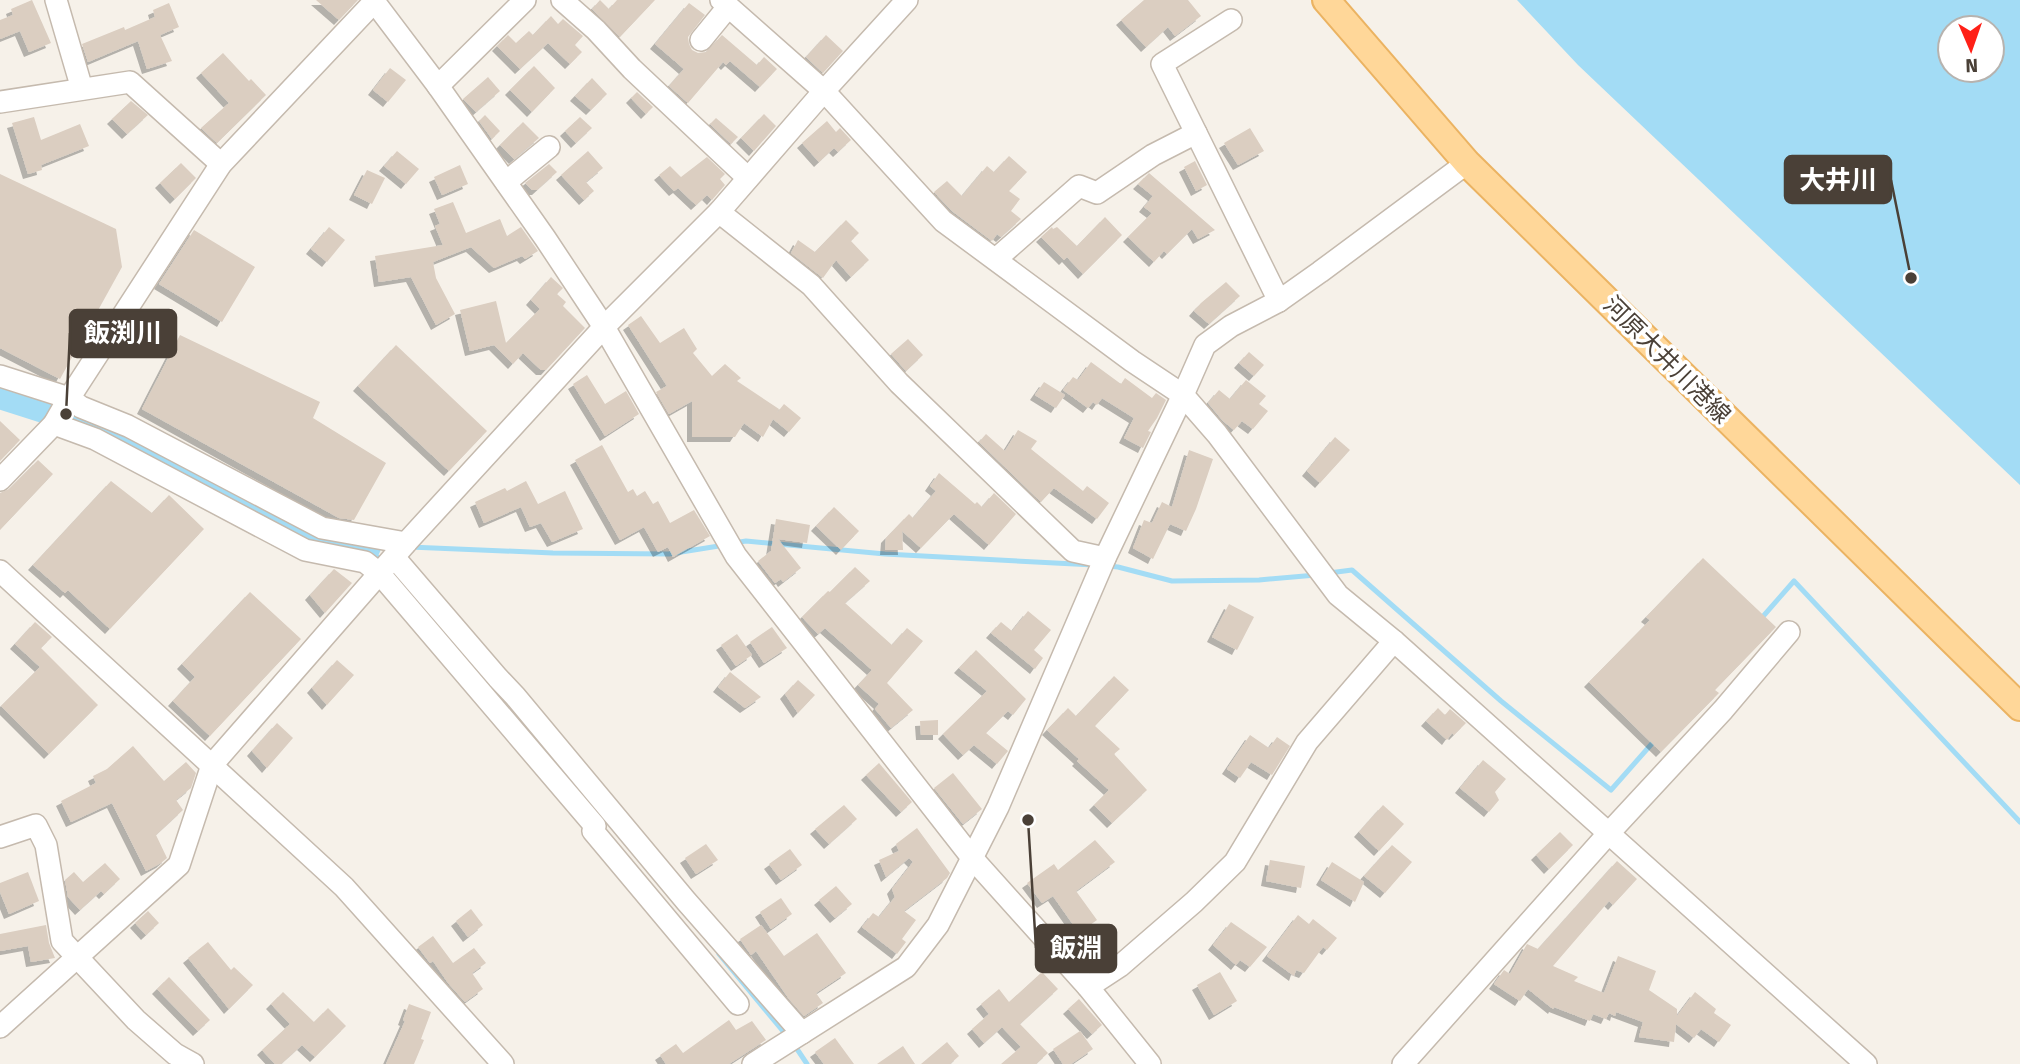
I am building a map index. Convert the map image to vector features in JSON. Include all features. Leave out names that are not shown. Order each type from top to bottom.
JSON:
[{"type":"main road","name":"河原大井川港線","points":[[1326,0],[1466,163],[2020,707]]},
{"type":"street","points":[[56,0],[82,89]]},
{"type":"street","points":[[438,86],[525,0]]},
{"type":"street","points":[[562,0],[748,178]]},
{"type":"street","points":[[0,1027],[179,865],[212,765],[393,558],[604,327],[719,212],[907,0]]},
{"type":"street","points":[[0,480],[54,425],[221,164],[373,1],[438,86],[604,327],[735,554],[973,859],[1088,987],[1138,1061]]},
{"type":"street","points":[[701,40],[725,3],[824,91],[943,221],[1132,361],[1183,395],[1217,435],[1338,595],[1866,1064]]},
{"type":"street","points":[[1231,20],[1162,65],[1279,301]]},
{"type":"street","points":[[0,102],[130,82],[221,164]]},
{"type":"street","points":[[996,259],[1079,186],[1097,193],[1153,155],[1196,133]]},
{"type":"street","points":[[506,182],[549,147]]},
{"type":"street","points":[[753,1064],[906,967],[938,925],[998,807],[1101,565],[1205,345],[1231,327],[1279,301],[1466,163]]},
{"type":"street","points":[[719,212],[811,285],[899,383],[1073,551],[1101,565]]},
{"type":"street","points":[[0,376],[128,426],[322,528],[393,558],[515,696],[801,1034]]},
{"type":"street","points":[[54,425],[95,439],[305,550],[365,562],[393,558]]},
{"type":"street","points":[[393,558],[595,826],[593,831],[738,1004]]},
{"type":"street","points":[[0,570],[344,887],[503,1064]]},
{"type":"street","points":[[1403,1064],[1608,834],[1723,710],[1789,632]]},
{"type":"street","points":[[1088,987],[1119,966],[1236,862],[1307,742],[1394,642]]},
{"type":"street","points":[[0,837],[36,825],[46,845],[62,941],[136,1020],[178,1060]]},
{"type":"water","points":[[1517,0],[2020,0],[2020,485],[1578,65]]},
{"type":"building","points":[[32,0],[51,43],[29,52],[20,31],[0,39],[0,20],[13,15],[11,9]]},
{"type":"building","points":[[316,0],[358,0],[339,20]]},
{"type":"building","points":[[600,0],[609,9],[617,0],[655,0],[620,37],[592,9]]},
{"type":"building","points":[[1144,0],[1188,0],[1201,16],[1175,36],[1168,27],[1146,47],[1121,20]]},
{"type":"building","points":[[169,3],[179,27],[160,35],[172,61],[147,69],[138,41],[88,62],[82,44],[155,17],[153,10]]},
{"type":"building","points":[[689,3],[705,15],[688,37],[692,50],[698,53],[706,52],[722,35],[757,65],[764,57],[777,69],[760,87],[730,61],[726,65],[723,62],[688,103],[669,86],[684,69],[655,44]]},
{"type":"building","points":[[551,16],[558,24],[563,19],[583,36],[575,45],[582,52],[570,64],[548,43],[520,69],[497,46],[508,35],[516,43],[529,31],[533,35]]},
{"type":"building","points":[[826,35],[843,51],[823,73],[806,57]]},
{"type":"building","points":[[223,53],[266,95],[217,143],[201,128],[229,103],[201,73]]},
{"type":"building","points":[[534,66],[555,88],[532,112],[510,90]]},
{"type":"building","points":[[390,68],[406,80],[388,102],[373,90]]},
{"type":"building","points":[[488,77],[500,91],[476,112],[463,99]]},
{"type":"building","points":[[592,78],[607,94],[591,110],[575,96]]},
{"type":"building","points":[[637,92],[653,107],[646,114],[631,98]]},
{"type":"building","points":[[131,101],[148,115],[127,134],[112,119]]},
{"type":"building","points":[[764,114],[776,126],[754,151],[741,138]]},
{"type":"building","points":[[485,115],[500,131],[492,139],[479,121]]},
{"type":"building","points":[[34,117],[41,140],[80,124],[89,146],[41,165],[42,170],[28,174],[12,123]]},
{"type":"building","points":[[580,117],[592,128],[576,143],[565,131]]},
{"type":"building","points":[[716,118],[738,137],[731,144],[710,124]]},
{"type":"building","points":[[827,121],[836,132],[840,128],[851,140],[838,152],[834,148],[819,162],[802,143]]},
{"type":"building","points":[[523,122],[539,138],[514,159],[500,145]]},
{"type":"building","points":[[1250,128],[1264,151],[1238,165],[1224,143]]},
{"type":"building","points":[[397,151],[419,169],[406,184],[384,166]]},
{"type":"building","points":[[588,151],[603,168],[586,182],[594,191],[584,200],[561,175]]},
{"type":"building","points":[[1009,156],[1027,172],[1009,191],[1020,199],[1011,211],[1021,219],[1001,237],[997,234],[992,241],[952,211],[934,192],[947,181],[962,196],[987,166],[994,172]]},
{"type":"building","points":[[707,157],[725,174],[720,179],[725,185],[712,200],[707,195],[696,205],[678,188],[674,191],[659,175],[670,166],[681,177]]},
{"type":"building","points":[[1195,161],[1207,185],[1196,191],[1184,167]]},
{"type":"building","points":[[181,163],[196,178],[175,199],[160,183]]},
{"type":"building","points":[[549,164],[557,172],[537,190],[532,190],[525,183]]},
{"type":"building","points":[[460,165],[468,184],[442,195],[434,177]]},
{"type":"building","points":[[367,170],[385,178],[372,204],[354,195]]},
{"type":"building","points":[[1149,173],[1215,230],[1198,239],[1192,229],[1167,254],[1164,251],[1154,262],[1128,237],[1152,213],[1144,207],[1153,196],[1138,184]]},
{"type":"building","points":[[0,174],[116,229],[122,267],[60,379],[0,348]]},
{"type":"building","points":[[453,202],[466,233],[500,219],[507,236],[521,227],[538,251],[525,259],[522,256],[494,268],[471,247],[433,262],[436,278],[455,314],[436,325],[411,277],[379,282],[375,256],[443,245],[435,226],[440,224],[434,209]]},
{"type":"building","points":[[1105,217],[1122,235],[1083,274],[1067,257],[1064,260],[1041,237],[1052,227],[1057,227],[1077,246]]},
{"type":"building","points":[[846,220],[859,233],[851,241],[869,260],[851,277],[836,260],[823,278],[791,253],[798,240],[815,252]]},
{"type":"building","points":[[329,227],[345,240],[327,262],[311,249]]},
{"type":"building","points":[[194,230],[255,267],[222,322],[159,284]]},
{"type":"building","points":[[551,277],[563,288],[557,294],[566,302],[563,306],[585,328],[546,370],[541,370],[523,353],[513,364],[494,345],[470,351],[460,310],[496,301],[506,343],[540,309],[531,300]]},
{"type":"building","points":[[1226,282],[1240,296],[1209,324],[1194,311]]},
{"type":"building","points":[[641,316],[660,343],[684,328],[697,349],[693,353],[712,376],[725,364],[741,378],[737,381],[779,409],[776,414],[784,404],[801,418],[789,432],[773,419],[763,437],[744,423],[735,437],[692,437],[692,401],[669,414],[656,392],[667,386],[628,325]]},
{"type":"building","points":[[180,335],[320,402],[313,418],[386,463],[354,520],[339,518],[142,409]]},
{"type":"building","points":[[908,339],[923,355],[906,371],[891,354]]},
{"type":"building","points":[[396,345],[487,431],[449,471],[358,386]]},
{"type":"building","points":[[1249,352],[1264,365],[1254,376],[1239,363]]},
{"type":"building","points":[[1091,362],[1121,384],[1125,378],[1152,398],[1156,393],[1166,400],[1148,431],[1151,432],[1143,448],[1124,438],[1134,418],[1102,398],[1097,405],[1093,402],[1088,408],[1063,390],[1073,377],[1078,380]]},
{"type":"building","points":[[587,375],[605,404],[626,391],[639,414],[605,436],[573,384]]},
{"type":"building","points":[[1246,380],[1266,396],[1259,404],[1268,411],[1253,429],[1242,421],[1234,430],[1208,403],[1219,390],[1230,399]]},
{"type":"building","points":[[1044,382],[1065,395],[1056,408],[1035,395]]},
{"type":"building","points":[[0,421],[20,440],[0,461]]},
{"type":"building","points":[[1018,430],[1037,441],[1031,449],[1083,491],[1087,486],[1109,503],[1097,519],[1054,488],[1041,502],[979,442],[986,434],[1005,451]]},
{"type":"building","points":[[1335,437],[1350,450],[1320,483],[1307,471]]},
{"type":"building","points":[[602,445],[628,492],[633,489],[637,496],[645,491],[653,504],[658,501],[670,523],[694,510],[710,536],[673,557],[668,547],[658,552],[644,527],[620,540],[575,460]]},
{"type":"building","points":[[1189,450],[1213,459],[1186,531],[1170,524],[1153,559],[1133,548],[1144,520],[1152,523],[1162,502],[1172,507]]},
{"type":"building","points":[[38,460],[53,474],[0,530],[0,493],[9,489]]},
{"type":"building","points":[[939,473],[975,504],[977,502],[982,507],[994,493],[1016,514],[989,545],[954,514],[921,548],[902,531],[903,550],[885,550],[886,538],[909,514],[913,518],[936,491],[930,486]]},
{"type":"building","points":[[111,481],[152,513],[169,495],[204,529],[110,629],[68,590],[65,593],[33,565]]},
{"type":"building","points":[[526,481],[538,504],[565,491],[583,529],[552,542],[541,523],[530,527],[521,507],[484,523],[475,502]]},
{"type":"building","points":[[834,507],[859,531],[841,550],[816,526]]},
{"type":"building","points":[[776,519],[810,525],[807,543],[778,539],[801,568],[783,582],[781,579],[775,583],[758,561],[771,551]]},
{"type":"building","points":[[1703,558],[1776,627],[1715,690],[1719,693],[1661,752],[1589,682],[1650,620],[1646,617]]},
{"type":"building","points":[[855,567],[870,581],[845,603],[892,645],[907,628],[923,641],[887,683],[913,710],[891,728],[875,709],[879,704],[858,685],[872,670],[825,628],[818,634],[802,617]]},
{"type":"building","points":[[334,569],[352,583],[325,613],[310,595]]},
{"type":"building","points":[[250,592],[301,639],[210,736],[173,701],[195,677],[182,664]]},
{"type":"building","points":[[1229,604],[1254,617],[1237,650],[1212,637]]},
{"type":"building","points":[[1028,611],[1051,630],[1034,650],[1043,658],[1035,669],[991,633],[1001,622],[1012,631]]},
{"type":"building","points":[[35,622],[52,637],[41,648],[98,705],[49,754],[1,706],[40,667],[15,644]]},
{"type":"building","points":[[772,627],[787,648],[764,663],[750,642]]},
{"type":"building","points":[[737,634],[752,655],[736,666],[721,645]]},
{"type":"building","points":[[976,650],[1026,699],[1013,715],[1008,711],[986,733],[1008,751],[997,764],[974,745],[963,755],[943,734],[987,691],[959,668]]},
{"type":"building","points":[[337,660],[354,675],[327,705],[312,688]]},
{"type":"building","points":[[730,672],[761,697],[745,708],[718,687]]},
{"type":"building","points":[[1114,676],[1129,690],[1095,726],[1120,749],[1114,754],[1147,790],[1112,823],[1094,805],[1109,790],[1047,730],[1068,708],[1076,716]]},
{"type":"building","points":[[798,680],[815,695],[798,713],[785,694]]},
{"type":"building","points":[[1438,708],[1445,715],[1450,709],[1466,723],[1447,740],[1426,721]]},
{"type":"building","points":[[938,720],[938,735],[921,735],[920,721]]},
{"type":"building","points":[[277,723],[293,738],[267,768],[252,751]]},
{"type":"building","points":[[1250,735],[1269,748],[1277,737],[1290,746],[1272,775],[1251,762],[1240,778],[1227,769]]},
{"type":"building","points":[[133,746],[164,781],[186,762],[196,773],[191,788],[176,800],[183,810],[156,835],[167,858],[146,871],[112,803],[71,822],[61,801],[96,783],[93,776],[107,769]]},
{"type":"building","points":[[1483,760],[1506,779],[1495,792],[1499,800],[1489,812],[1460,788]]},
{"type":"building","points":[[879,763],[912,802],[901,812],[866,775]]},
{"type":"building","points":[[953,773],[982,809],[963,824],[934,788]]},
{"type":"building","points":[[844,805],[857,819],[829,844],[815,829]]},
{"type":"building","points":[[1383,805],[1404,824],[1379,851],[1359,832]]},
{"type":"building","points":[[917,828],[950,873],[904,911],[916,920],[902,939],[906,942],[897,954],[862,927],[873,913],[879,917],[895,897],[892,889],[913,862],[909,858],[886,877],[879,860],[899,851],[896,844]]},
{"type":"building","points":[[1560,832],[1573,845],[1549,869],[1536,855]]},
{"type":"building","points":[[1095,840],[1115,862],[1076,891],[1097,920],[1079,933],[1053,896],[1042,903],[1027,883],[1054,864],[1058,870]]},
{"type":"building","points":[[706,844],[718,860],[696,874],[685,858]]},
{"type":"building","points":[[1392,845],[1412,862],[1385,893],[1364,876]]},
{"type":"building","points":[[790,849],[802,865],[781,880],[769,864]]},
{"type":"building","points":[[1270,860],[1305,866],[1301,888],[1266,881]]},
{"type":"building","points":[[1617,861],[1637,879],[1613,905],[1609,901],[1553,966],[1578,977],[1574,981],[1604,993],[1618,956],[1656,971],[1649,990],[1677,1009],[1677,1016],[1695,992],[1716,1009],[1714,1013],[1731,1025],[1719,1042],[1701,1029],[1694,1038],[1676,1024],[1674,1042],[1639,1037],[1643,1022],[1616,1012],[1615,1016],[1609,1013],[1606,1019],[1593,1014],[1590,1021],[1554,1007],[1553,1009],[1528,989],[1520,1001],[1494,984],[1504,970],[1510,974],[1527,944],[1538,949]]},
{"type":"building","points":[[1332,862],[1364,882],[1355,902],[1321,880]]},
{"type":"building","points":[[105,863],[120,879],[104,894],[101,891],[80,910],[68,897],[65,880],[74,872],[83,882]]},
{"type":"building","points":[[28,872],[39,901],[9,914],[0,892],[0,883]]},
{"type":"building","points":[[836,886],[852,904],[835,918],[819,900]]},
{"type":"building","points":[[781,898],[792,914],[771,929],[760,912]]},
{"type":"building","points":[[471,909],[483,925],[468,937],[456,921]]},
{"type":"building","points":[[148,911],[159,923],[146,935],[135,923]]},
{"type":"building","points":[[1298,915],[1309,924],[1313,919],[1337,938],[1327,950],[1323,947],[1304,973],[1296,970],[1294,976],[1267,956]]},
{"type":"building","points":[[1231,922],[1267,947],[1250,967],[1240,960],[1236,965],[1213,945]]},
{"type":"building","points":[[46,925],[55,958],[31,962],[28,946],[0,951],[0,934]]},
{"type":"building","points":[[761,925],[784,956],[817,933],[846,973],[816,993],[823,1003],[804,1016],[756,951],[751,955],[740,939]]},
{"type":"building","points":[[433,936],[453,963],[474,948],[486,963],[472,973],[483,989],[465,1002],[433,961],[430,963],[418,947]]},
{"type":"building","points":[[208,942],[231,970],[234,967],[253,985],[229,1009],[188,958]]},
{"type":"building","points":[[1042,972],[1058,989],[1020,1024],[1048,1053],[1036,1064],[1001,1064],[1021,1047],[1002,1027],[984,1043],[972,1029],[989,1014],[981,1004],[999,989],[1009,1002]]},
{"type":"building","points":[[1220,972],[1237,1001],[1214,1015],[1197,985]]},
{"type":"building","points":[[169,977],[210,1020],[198,1031],[157,989]]},
{"type":"building","points":[[283,992],[314,1022],[328,1008],[346,1026],[315,1057],[302,1045],[281,1064],[275,1064],[262,1050],[290,1024],[271,1004]]},
{"type":"building","points":[[1079,999],[1102,1025],[1092,1034],[1068,1009]]},
{"type":"building","points":[[409,1004],[431,1012],[421,1039],[424,1040],[414,1064],[386,1064],[405,1021],[403,1020]]},
{"type":"building","points":[[729,1020],[736,1030],[752,1021],[766,1040],[729,1064],[666,1064],[660,1055],[676,1044],[683,1053]]},
{"type":"building","points":[[1080,1031],[1093,1049],[1071,1064],[1063,1064],[1053,1049]]},
{"type":"building","points":[[835,1038],[854,1064],[824,1064],[815,1052]]},
{"type":"building","points":[[947,1042],[959,1056],[950,1064],[921,1064]]},
{"type":"building","points":[[903,1046],[915,1064],[877,1064]]},
{"type":"waterway","points":[[0,393],[66,414],[320,542],[365,546]]},
{"type":"waterway","points":[[734,543],[746,541],[885,554],[1094,565]]},
{"type":"waterway","points":[[410,547],[553,553],[669,554],[725,545]]},
{"type":"waterway","points":[[365,546],[383,562]]},
{"type":"waterway","points":[[1108,566],[1172,581],[1259,580],[1316,575]]},
{"type":"waterway","points":[[1329,573],[1352,570],[1501,701],[1611,790],[1656,739]]},
{"type":"waterway","points":[[1759,621],[1794,581],[2020,822]]},
{"type":"waterway","points":[[719,954],[787,1036]]},
{"type":"waterway","points":[[793,1043],[807,1064]]},
{"type":"place","name":"大井川","points":[[1911,278]]},
{"type":"place","name":"飯渕川","points":[[66,414]]},
{"type":"place","name":"飯淵","points":[[1028,820]]}]
